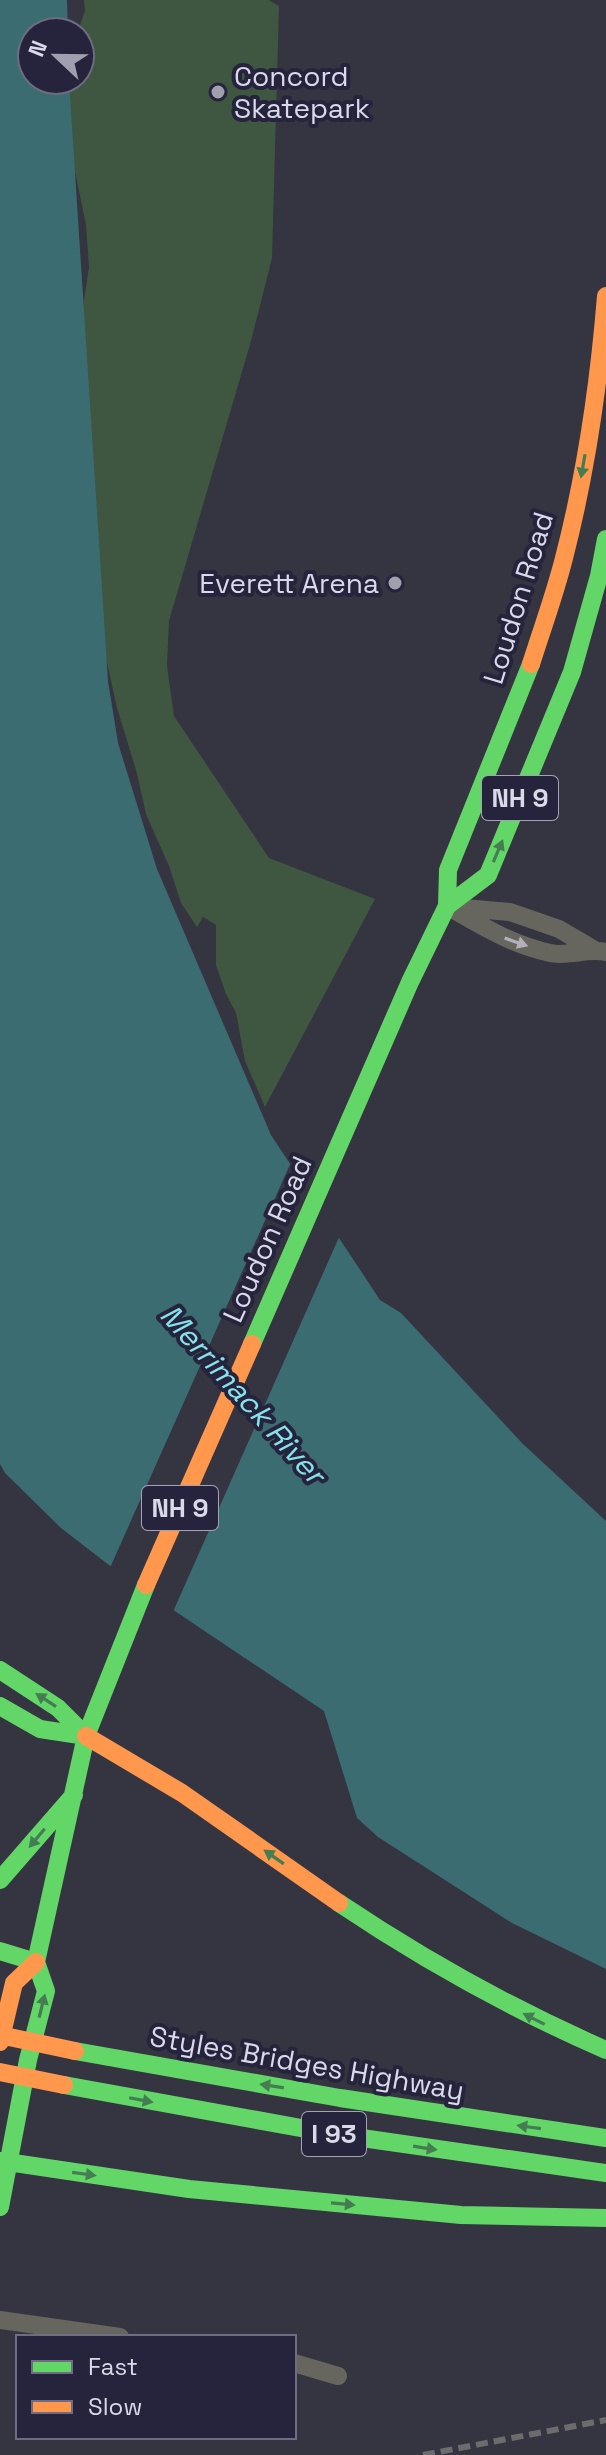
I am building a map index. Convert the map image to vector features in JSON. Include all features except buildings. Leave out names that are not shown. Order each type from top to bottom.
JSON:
[{"type":"main road","name":"Loudon Road","points":[[0,2207],[4,2162],[46,1991],[36,1962],[86,1736],[134,1612],[410,982],[447,906],[448,870],[530,667],[564,559],[601,389],[606,296]]},
{"type":"main road","name":"Loudon Road","points":[[447,906],[488,875],[572,672],[606,539]]},
{"type":"main road","points":[[0,1670],[58,1708],[86,1736],[142,1765],[338,1902],[473,1987],[548,2026],[606,2050]]},
{"type":"main road","points":[[0,1706],[40,1729],[86,1736]]},
{"type":"main road","points":[[0,1880],[74,1795]]},
{"type":"main road","points":[[0,1951],[36,1962]]},
{"type":"main road","name":"Loudon Road","points":[[0,2042],[14,1983],[36,1962]]},
{"type":"main road","name":"Styles Bridges Highway","points":[[0,2035],[75,2051],[484,2122],[606,2138]]},
{"type":"main road","name":"I 93","points":[[0,2072],[253,2122],[606,2173]]},
{"type":"main road","points":[[4,2162],[189,2189],[461,2215],[606,2218]]},
{"type":"street","points":[[447,906],[507,939],[553,954],[599,951]]},
{"type":"street","points":[[447,906],[510,912],[559,929],[599,951]]},
{"type":"street","points":[[0,2320],[106,2335]]},
{"type":"street","points":[[296,2364],[338,2376]]},
{"type":"shaded area","points":[[84,0],[269,0],[279,6],[272,258],[251,341],[169,621],[167,666],[174,716],[269,858],[375,899],[265,1107],[245,1061],[236,1013],[216,965],[216,925],[203,917],[197,927],[181,903],[146,814],[117,708],[92,595],[80,327],[89,267],[86,225],[70,147],[70,96],[96,96],[96,16],[83,16]]},
{"type":"water","name":"Merrimack River","points":[[0,0],[67,0],[68,16],[16,16],[16,96],[70,96],[108,681],[118,743],[157,869],[271,1135],[380,1300],[401,1313],[522,1443],[606,1521],[606,1969],[512,1923],[378,1837],[357,1818],[324,1711],[127,1579],[61,1528],[5,1473],[0,1464]]},
{"type":"pier","points":[[292,1160],[340,1235],[172,1614],[109,1570]]},
{"type":"railway","points":[[423,2455],[606,2420]]},
{"type":"traffic: fast","points":[[447,906],[488,875],[572,672],[606,539]]},
{"type":"traffic: fast","points":[[252,1344],[410,982],[447,906],[448,870],[531,664]]},
{"type":"traffic: fast","points":[[0,2207],[28,2060],[46,1991],[36,1962],[86,1736],[146,1585]]},
{"type":"traffic: fast","points":[[0,1670],[58,1708],[86,1736]]},
{"type":"traffic: fast","points":[[0,1706],[40,1729],[86,1736]]},
{"type":"traffic: fast","points":[[0,1880],[74,1795]]},
{"type":"traffic: fast","points":[[339,1903],[469,1982],[606,2050]]},
{"type":"traffic: fast","points":[[0,1951],[36,1962]]},
{"type":"traffic: fast","points":[[75,2051],[340,2098],[606,2138]]},
{"type":"traffic: fast","points":[[64,2085],[334,2134],[606,2173]]},
{"type":"traffic: fast","points":[[0,2161],[189,2189],[461,2215],[606,2218]]},
{"type":"traffic: slow","points":[[531,664],[560,571],[579,493],[600,362],[606,296]]},
{"type":"traffic: slow","points":[[146,1585],[252,1344]]},
{"type":"traffic: slow","points":[[86,1736],[182,1793],[339,1903]]},
{"type":"traffic: slow","points":[[0,2042],[14,1983],[36,1962]]},
{"type":"traffic: slow","points":[[0,2035],[75,2051]]},
{"type":"traffic: slow","points":[[0,2072],[64,2085]]},
{"type":"place","name":"Concord Skatepark","points":[[218,92]]},
{"type":"place","name":"Everett Arena","points":[[395,583]]}]
